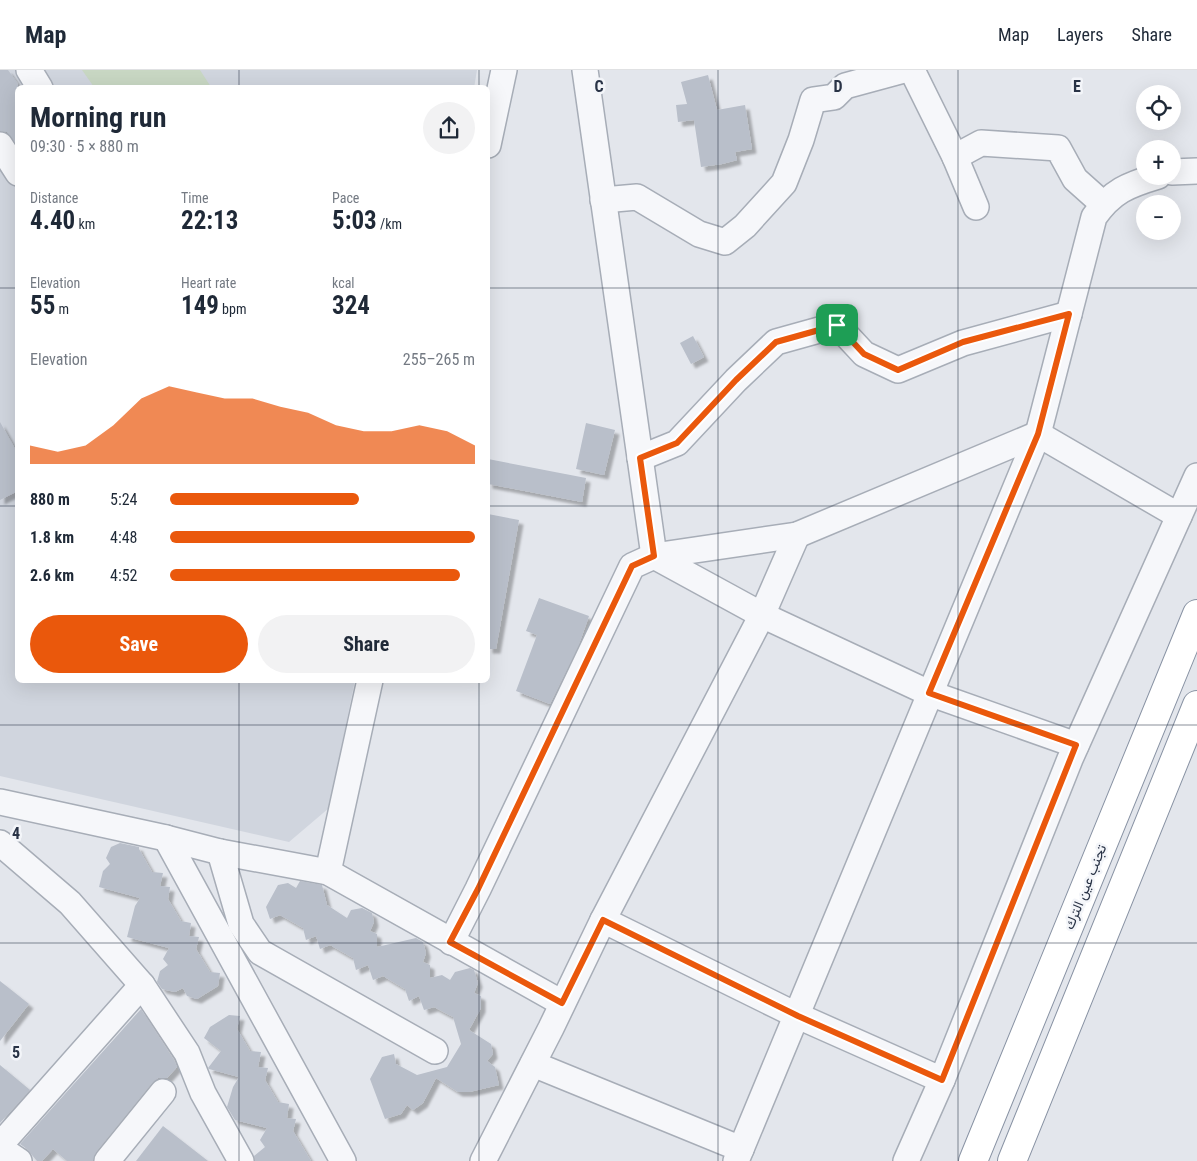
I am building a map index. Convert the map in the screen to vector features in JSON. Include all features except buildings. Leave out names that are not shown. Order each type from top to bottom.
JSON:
[{"type":"highway","name":"تجنب عين الترك","points":[[973,1161],[1197,614]]},
{"type":"highway","points":[[1012,1161],[1197,705]]},
{"type":"street","points":[[29,70],[38,85]]},
{"type":"street","points":[[490,136],[504,70]]},
{"type":"street","points":[[584,70],[654,556]]},
{"type":"street","points":[[603,200],[636,197],[699,234],[725,242],[746,226],[784,183],[801,140],[813,100],[834,97],[845,78],[904,70]]},
{"type":"street","points":[[912,70],[955,157],[976,208]]},
{"type":"street","points":[[955,157],[981,144],[1058,148],[1075,179],[1103,204]]},
{"type":"street","points":[[0,146],[15,168]]},
{"type":"street","points":[[1181,172],[1197,171]]},
{"type":"street","points":[[533,1064],[739,1155],[1038,434],[1094,217],[1103,204],[1128,185],[1136,183]]},
{"type":"street","points":[[640,458],[677,443],[736,380],[776,342],[837,325],[864,354],[898,370],[963,342],[1069,314]]},
{"type":"street","points":[[1038,434],[1178,516]]},
{"type":"street","points":[[450,942],[478,889],[632,566],[654,556],[797,535],[1038,434]]},
{"type":"street","points":[[906,1161],[942,1080],[1076,745],[1197,476]]},
{"type":"street","points":[[483,1161],[533,1064],[603,920],[762,615],[797,535]]},
{"type":"street","points":[[654,556],[762,615],[929,693],[1076,745]]},
{"type":"street","points":[[328,872],[369,683]]},
{"type":"street","points":[[0,802],[166,838],[220,852],[328,872],[562,1003]]},
{"type":"street","points":[[166,838],[343,1161]]},
{"type":"street","points":[[0,843],[70,903],[142,985],[186,1054],[203,1093],[241,1161]]},
{"type":"street","points":[[220,852],[241,924],[260,952],[435,1051]]},
{"type":"street","points":[[603,920],[798,1016],[942,1080]]},
{"type":"street","points":[[19,1161],[0,1147],[142,985]]},
{"type":"street","points":[[107,1161],[164,1092]]},
{"type":"shaded area","points":[[0,70],[477,70],[474,85],[15,85],[15,683],[354,683],[329,808],[289,842],[0,776]]},
{"type":"green space","points":[[82,70],[200,70],[210,85],[93,85]]},
{"type":"route","points":[[1069,314],[1038,434],[929,693],[1076,745],[942,1080],[798,1016],[603,920],[562,1003],[450,942],[478,889],[632,566],[654,556],[640,458],[677,443],[736,380],[776,342],[837,325],[864,354],[898,370],[963,342],[1069,314]]}]
